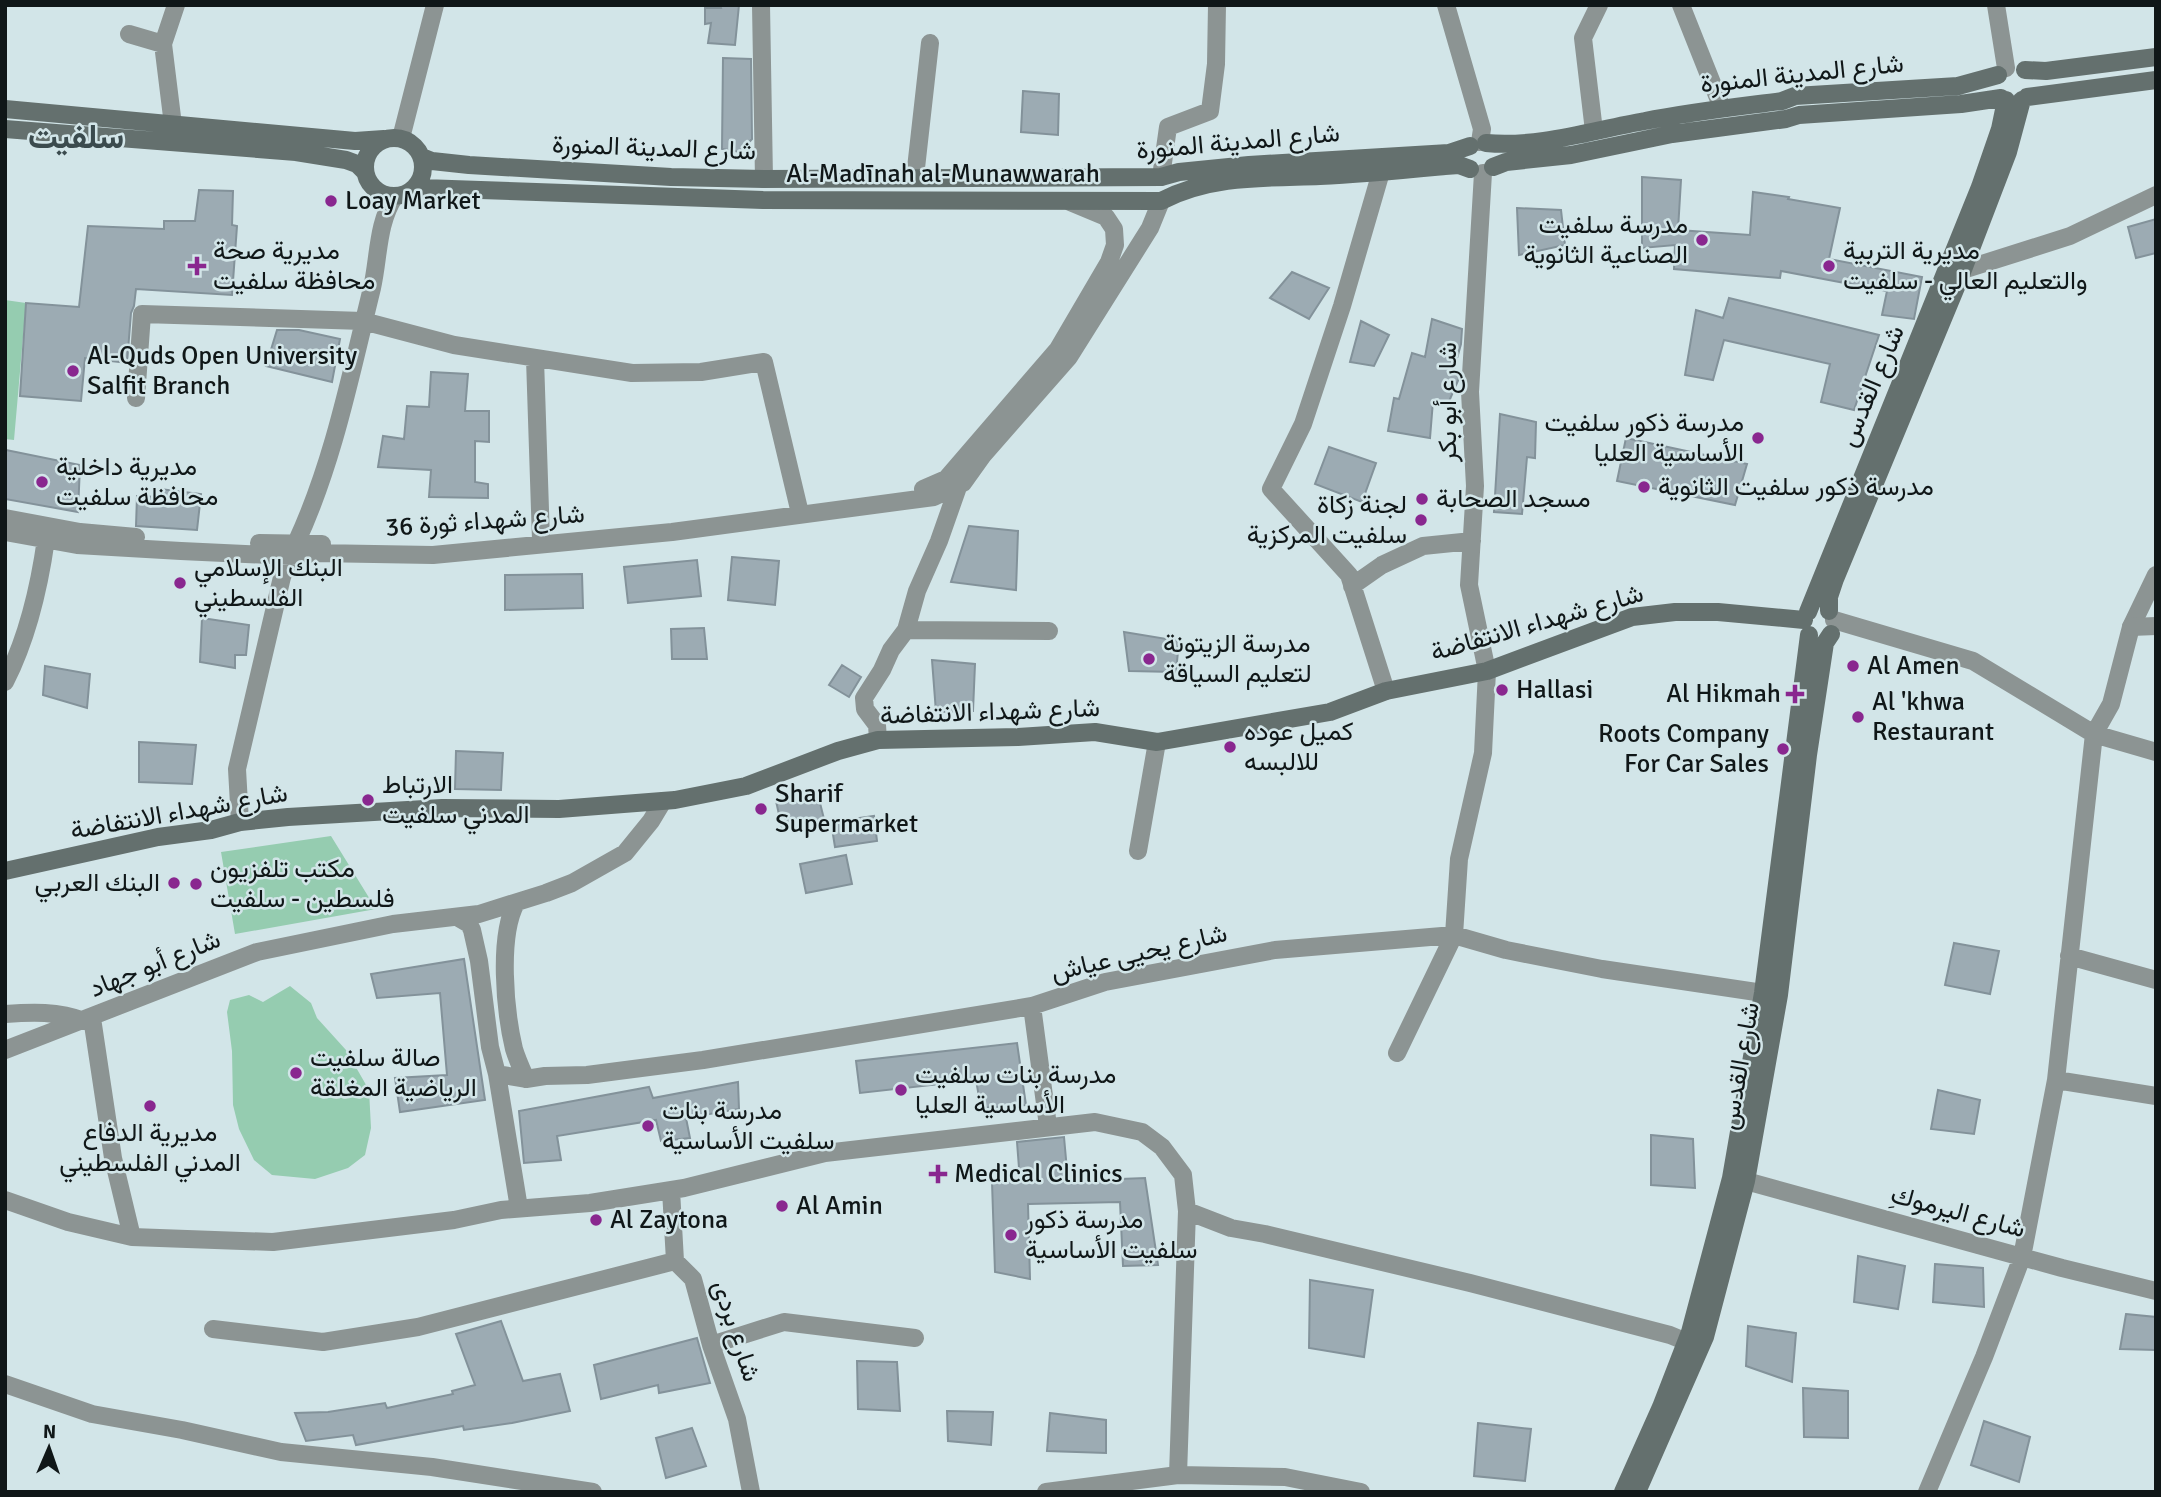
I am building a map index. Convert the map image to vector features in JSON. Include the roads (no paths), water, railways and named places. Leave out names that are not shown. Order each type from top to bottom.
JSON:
[{"type":"main road","points":[[2025,70],[2032,84],[2014,99],[1996,85],[2002,72],[2019,67],[2046,71],[2156,57]]},
{"type":"main road","name":"شارع المدينة المنورة","points":[[422,157],[432,161],[481,166],[671,177],[1161,177],[1179,172],[1250,165],[1449,153],[1479,144],[1525,142],[1670,116],[1782,101],[1796,96],[1958,86],[2002,72]]},
{"type":"main road","name":"شارع المدينة المنورة","points":[[1482,170],[1506,162],[1562,156],[1672,134],[1799,115],[2014,99],[2156,80]]},
{"type":"main road","name":"شارع القدس","points":[[1637,1492],[1706,1337],[1746,1181],[1779,995],[1811,735],[1824,648],[1831,622],[1829,597],[2005,162],[2014,99]]},
{"type":"main road","name":"شارع القدس","points":[[1623,1492],[1687,1342],[1731,1178],[1763,993],[1807,622],[2014,99]]},
{"type":"main road","points":[[5,109],[355,141],[392,139],[415,147],[422,157],[422,177],[403,193],[384,195],[376,190],[358,164],[346,160],[296,152],[5,129]]},
{"type":"main road","points":[[365,172],[367,154],[375,145],[392,139]]},
{"type":"main road","points":[[1479,144],[1491,145],[1496,155],[1482,170],[1465,160],[1479,144]]},
{"type":"main road","name":"Al-Madīnah al-Munawwarah","points":[[403,193],[422,188],[750,199],[1161,201],[1196,186],[1222,181],[1459,165],[1482,170]]},
{"type":"main road","points":[[1818,608],[1831,622],[1822,639],[1807,622],[1818,608]]},
{"type":"main road","name":"شارع شهداء الانتفاضة","points":[[5,871],[240,822],[442,808],[559,809],[663,801],[746,786],[838,751],[878,740],[1018,737],[1095,732],[1157,742],[1330,712],[1386,691],[1487,671],[1632,618],[1675,612],[1718,612],[1807,622]]},
{"type":"street","points":[[173,125],[163,44],[176,5]]},
{"type":"street","points":[[392,139],[435,5]]},
{"type":"street","points":[[761,5],[764,178]]},
{"type":"street","points":[[1161,177],[1168,127],[1210,111],[1216,64],[1217,5]]},
{"type":"street","points":[[1446,5],[1482,129],[1479,144]]},
{"type":"street","points":[[1594,131],[1583,38],[1600,5]]},
{"type":"street","points":[[1681,5],[1722,108]]},
{"type":"street","points":[[1996,5],[2002,72]]},
{"type":"street","points":[[129,34],[163,44]]},
{"type":"street","points":[[915,177],[930,43]]},
{"type":"street","name":"شارع أبو بكر","points":[[1454,935],[1459,859],[1483,753],[1487,671],[1469,585],[1475,486],[1470,392],[1482,170]]},
{"type":"street","points":[[1381,172],[1342,306],[1303,424],[1271,489],[1349,575],[1386,691]]},
{"type":"street","points":[[240,822],[237,769],[279,590],[308,517],[332,445],[374,279],[383,220],[403,193]]},
{"type":"street","points":[[1963,270],[2070,236],[2156,195]]},
{"type":"street","points":[[878,740],[877,725],[865,709],[864,698],[891,650],[906,630],[917,591],[945,522],[956,483],[1058,349],[1109,262],[1115,245],[1114,229],[1106,217],[1066,201]]},
{"type":"street","points":[[956,483],[984,455],[1069,357],[1150,228],[1161,201]]},
{"type":"street","points":[[136,398],[142,314],[363,321],[454,345],[632,373],[701,372],[764,362],[799,509]]},
{"type":"street","points":[[536,359],[541,540]]},
{"type":"street","name":"شارع شهداء ثورة 36","points":[[5,518],[80,532],[315,553],[433,555],[672,532],[922,500],[956,483]]},
{"type":"street","name":"شارع شهداء ثورة 36","points":[[5,532],[77,545],[294,550],[437,547],[541,540],[799,509],[956,483]]},
{"type":"street","points":[[922,500],[938,506],[945,522]]},
{"type":"street","points":[[5,682],[18,657],[32,613],[46,539]]},
{"type":"street","points":[[1352,586],[1382,565],[1423,546],[1472,541]]},
{"type":"street","points":[[1927,1492],[1984,1357],[2022,1256],[2056,1080],[2094,734],[2112,704],[2131,627],[2156,575]]},
{"type":"street","points":[[1831,622],[1973,661],[2094,734],[2156,751]]},
{"type":"street","points":[[2131,627],[2156,626]]},
{"type":"street","points":[[906,630],[1049,631]]},
{"type":"street","points":[[1138,851],[1157,742]]},
{"type":"street","name":"شارع أبو جهاد","points":[[5,1050],[88,1020],[257,952],[393,924],[478,914],[572,883],[625,853],[651,821],[663,801]]},
{"type":"street","points":[[516,902],[508,923],[505,947],[506,984],[514,1050],[526,1079]]},
{"type":"street","points":[[457,917],[469,924],[479,961],[490,1046],[519,1208]]},
{"type":"street","points":[[1397,1053],[1454,935]]},
{"type":"street","name":"شارع يحيى عياش","points":[[526,1079],[587,1076],[703,1060],[1032,1006],[1105,982],[1275,950],[1454,935],[1506,950],[1602,969],[1763,993]]},
{"type":"street","points":[[2069,956],[2156,981]]},
{"type":"street","points":[[1032,1006],[1048,1126]]},
{"type":"street","points":[[5,1014],[67,1014],[88,1020],[113,1158],[132,1237]]},
{"type":"street","points":[[497,1074],[526,1079]]},
{"type":"street","points":[[501,1096],[526,1079]]},
{"type":"street","points":[[2056,1080],[2156,1096]]},
{"type":"street","points":[[5,1200],[68,1222],[132,1237],[273,1242],[360,1233],[519,1208],[590,1203],[671,1190],[825,1153],[1095,1122],[1142,1132],[1162,1147],[1183,1175],[1187,1211],[1178,1475]]},
{"type":"street","name":"ِشارع اليرموك","points":[[1746,1181],[2156,1291]]},
{"type":"street","name":"شارع بردى","points":[[671,1190],[675,1261],[693,1279],[711,1345],[737,1419],[751,1492]]},
{"type":"street","points":[[1187,1211],[1231,1228],[1470,1283],[1670,1335],[1687,1342]]},
{"type":"street","points":[[213,1329],[323,1342],[418,1328],[675,1261]]},
{"type":"street","points":[[711,1345],[784,1322],[915,1338]]},
{"type":"street","points":[[5,1384],[92,1415],[182,1430],[281,1452],[432,1467],[593,1492]]},
{"type":"street","points":[[1045,1492],[1178,1475],[1285,1477],[1361,1492]]},
{"type":"place","name":"Loay Market","points":[[331,201]]},
{"type":"place","name":"مدرسة سلفيت الصناعية الثانوية","points":[[1702,240]]},
{"type":"place","name":"مديرية صحة محافظة سلفيت","points":[[197,266]]},
{"type":"place","name":"مديرية التربية والتعليم العالي - سلفيت","points":[[1829,266]]},
{"type":"place","name":"Al-Quds Open University Salfit Branch","points":[[73,371]]},
{"type":"place","name":"مدرسة ذكور سلفيت الأساسية العليا","points":[[1758,438]]},
{"type":"place","name":"مديرية داخلية محافظة سلفيت","points":[[42,482]]},
{"type":"place","name":"مدرسة ذكور سلفيت الثانوية","points":[[1644,487]]},
{"type":"place","name":"مسجد الصحابة","points":[[1422,499]]},
{"type":"place","name":"لجنة زكاة سلفيت المركزية","points":[[1421,520]]},
{"type":"place","name":"البنك الإسلامي الفلسطيني","points":[[180,583]]},
{"type":"place","name":"مدرسة الزيتونة لتعليم السياقة","points":[[1149,659]]},
{"type":"place","name":"Al Amen","points":[[1853,666]]},
{"type":"place","name":"Hallasi","points":[[1502,690]]},
{"type":"place","name":"Al Hikmah","points":[[1795,694]]},
{"type":"place","name":"Al 'khwa Restaurant","points":[[1858,717]]},
{"type":"place","name":"كميل عوده للالبسه","points":[[1230,747]]},
{"type":"place","name":"Roots Company For Car Sales","points":[[1783,749]]},
{"type":"place","name":"الارتباط المدني سلفيت","points":[[368,800]]},
{"type":"place","name":"Sharif Supermarket","points":[[761,809]]},
{"type":"place","name":"البنك العربي","points":[[174,883]]},
{"type":"place","name":"مكتب تلفزيون فلسطين - سلفيت","points":[[196,884]]},
{"type":"place","name":"صالة سلفيت الرياضية المغلقة","points":[[296,1073]]},
{"type":"place","name":"مدرسة بنات سلفيت الأساسية العليا","points":[[901,1090]]},
{"type":"place","name":"مديرية الدفاع المدني الفلسطيني","points":[[150,1106]]},
{"type":"place","name":"مدرسة بنات سلفيت الأساسية","points":[[648,1126]]},
{"type":"place","name":"Medical Clinics","points":[[938,1174]]},
{"type":"place","name":"Al Amin","points":[[782,1206]]},
{"type":"place","name":"Al Zaytona","points":[[596,1220]]},
{"type":"place","name":"مدرسة ذكور سلفيت الأساسية","points":[[1011,1235]]},
{"type":"district","name":"سلفيت","points":[[76,137]]}]
